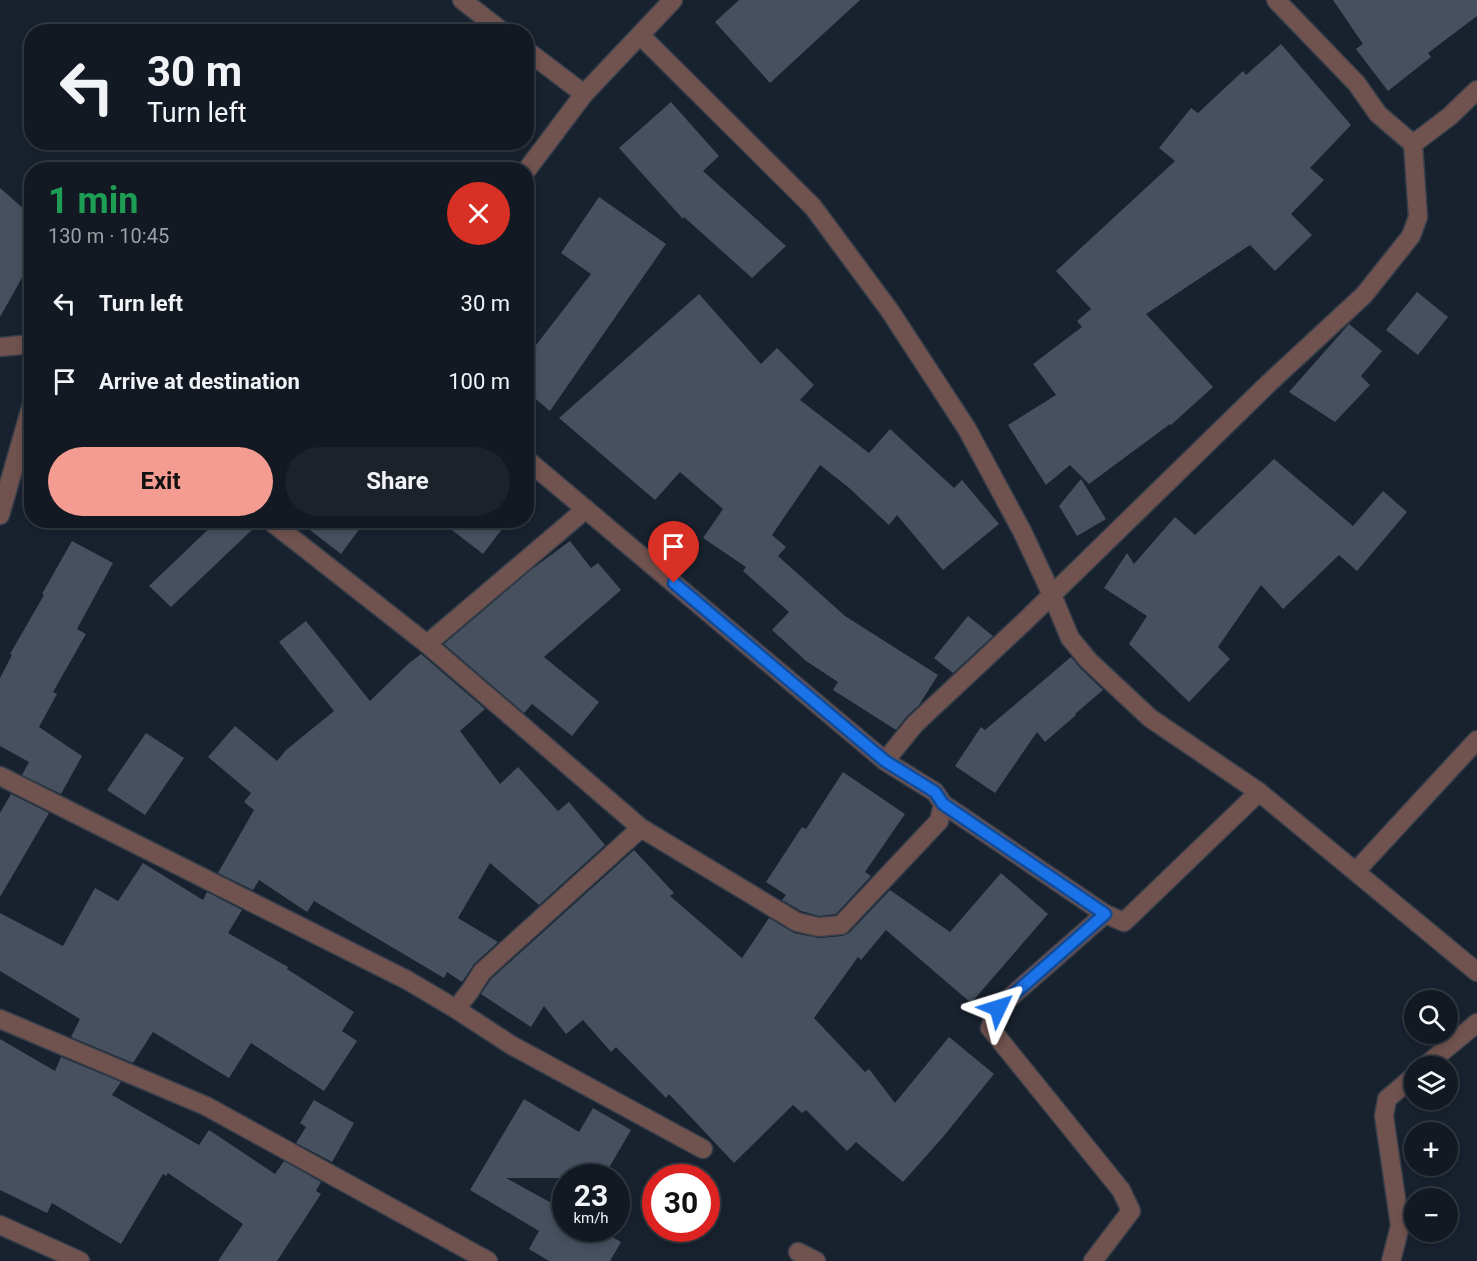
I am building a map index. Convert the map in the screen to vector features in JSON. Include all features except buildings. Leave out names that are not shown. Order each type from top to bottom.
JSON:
[{"type":"street","points":[[462,0],[493,24]]},
{"type":"street","points":[[533,162],[584,94],[673,0]]},
{"type":"street","points":[[885,761],[915,723],[1052,595],[1269,383],[1364,295],[1411,236],[1418,217],[1413,144],[1378,114],[1357,84],[1276,0]]},
{"type":"street","points":[[640,35],[813,207],[890,310],[967,429],[1022,531],[1070,638],[1098,669],[1150,718],[1259,792],[1477,972]]},
{"type":"street","points":[[534,56],[584,94]]},
{"type":"street","points":[[1413,144],[1450,116],[1477,90]]},
{"type":"street","points":[[0,347],[24,345]]},
{"type":"street","points":[[0,515],[24,432]]},
{"type":"street","points":[[534,466],[885,761],[935,792],[943,804],[1105,914],[1124,922],[1259,792]]},
{"type":"street","points":[[427,644],[586,509]]},
{"type":"street","points":[[279,528],[427,644],[641,828],[797,922],[818,927],[841,925],[939,821],[943,804]]},
{"type":"street","points":[[1356,871],[1477,740]]},
{"type":"street","points":[[0,776],[397,976],[456,1009],[511,1045],[703,1149]]},
{"type":"street","points":[[456,1009],[482,972],[641,828]]},
{"type":"street","points":[[1093,1261],[1131,1211],[1121,1190],[990,1028],[998,1008],[1105,914]]},
{"type":"street","points":[[0,1019],[206,1106],[488,1261]]},
{"type":"street","points":[[1437,1056],[1477,1023]]},
{"type":"street","points":[[1391,1261],[1400,1226],[1384,1116],[1387,1099],[1404,1085]]},
{"type":"street","points":[[0,1226],[80,1261]]},
{"type":"street","points":[[798,1252],[816,1261]]},
{"type":"route","points":[[674,583],[885,761],[935,792],[943,804],[1105,914],[998,1008]]}]
